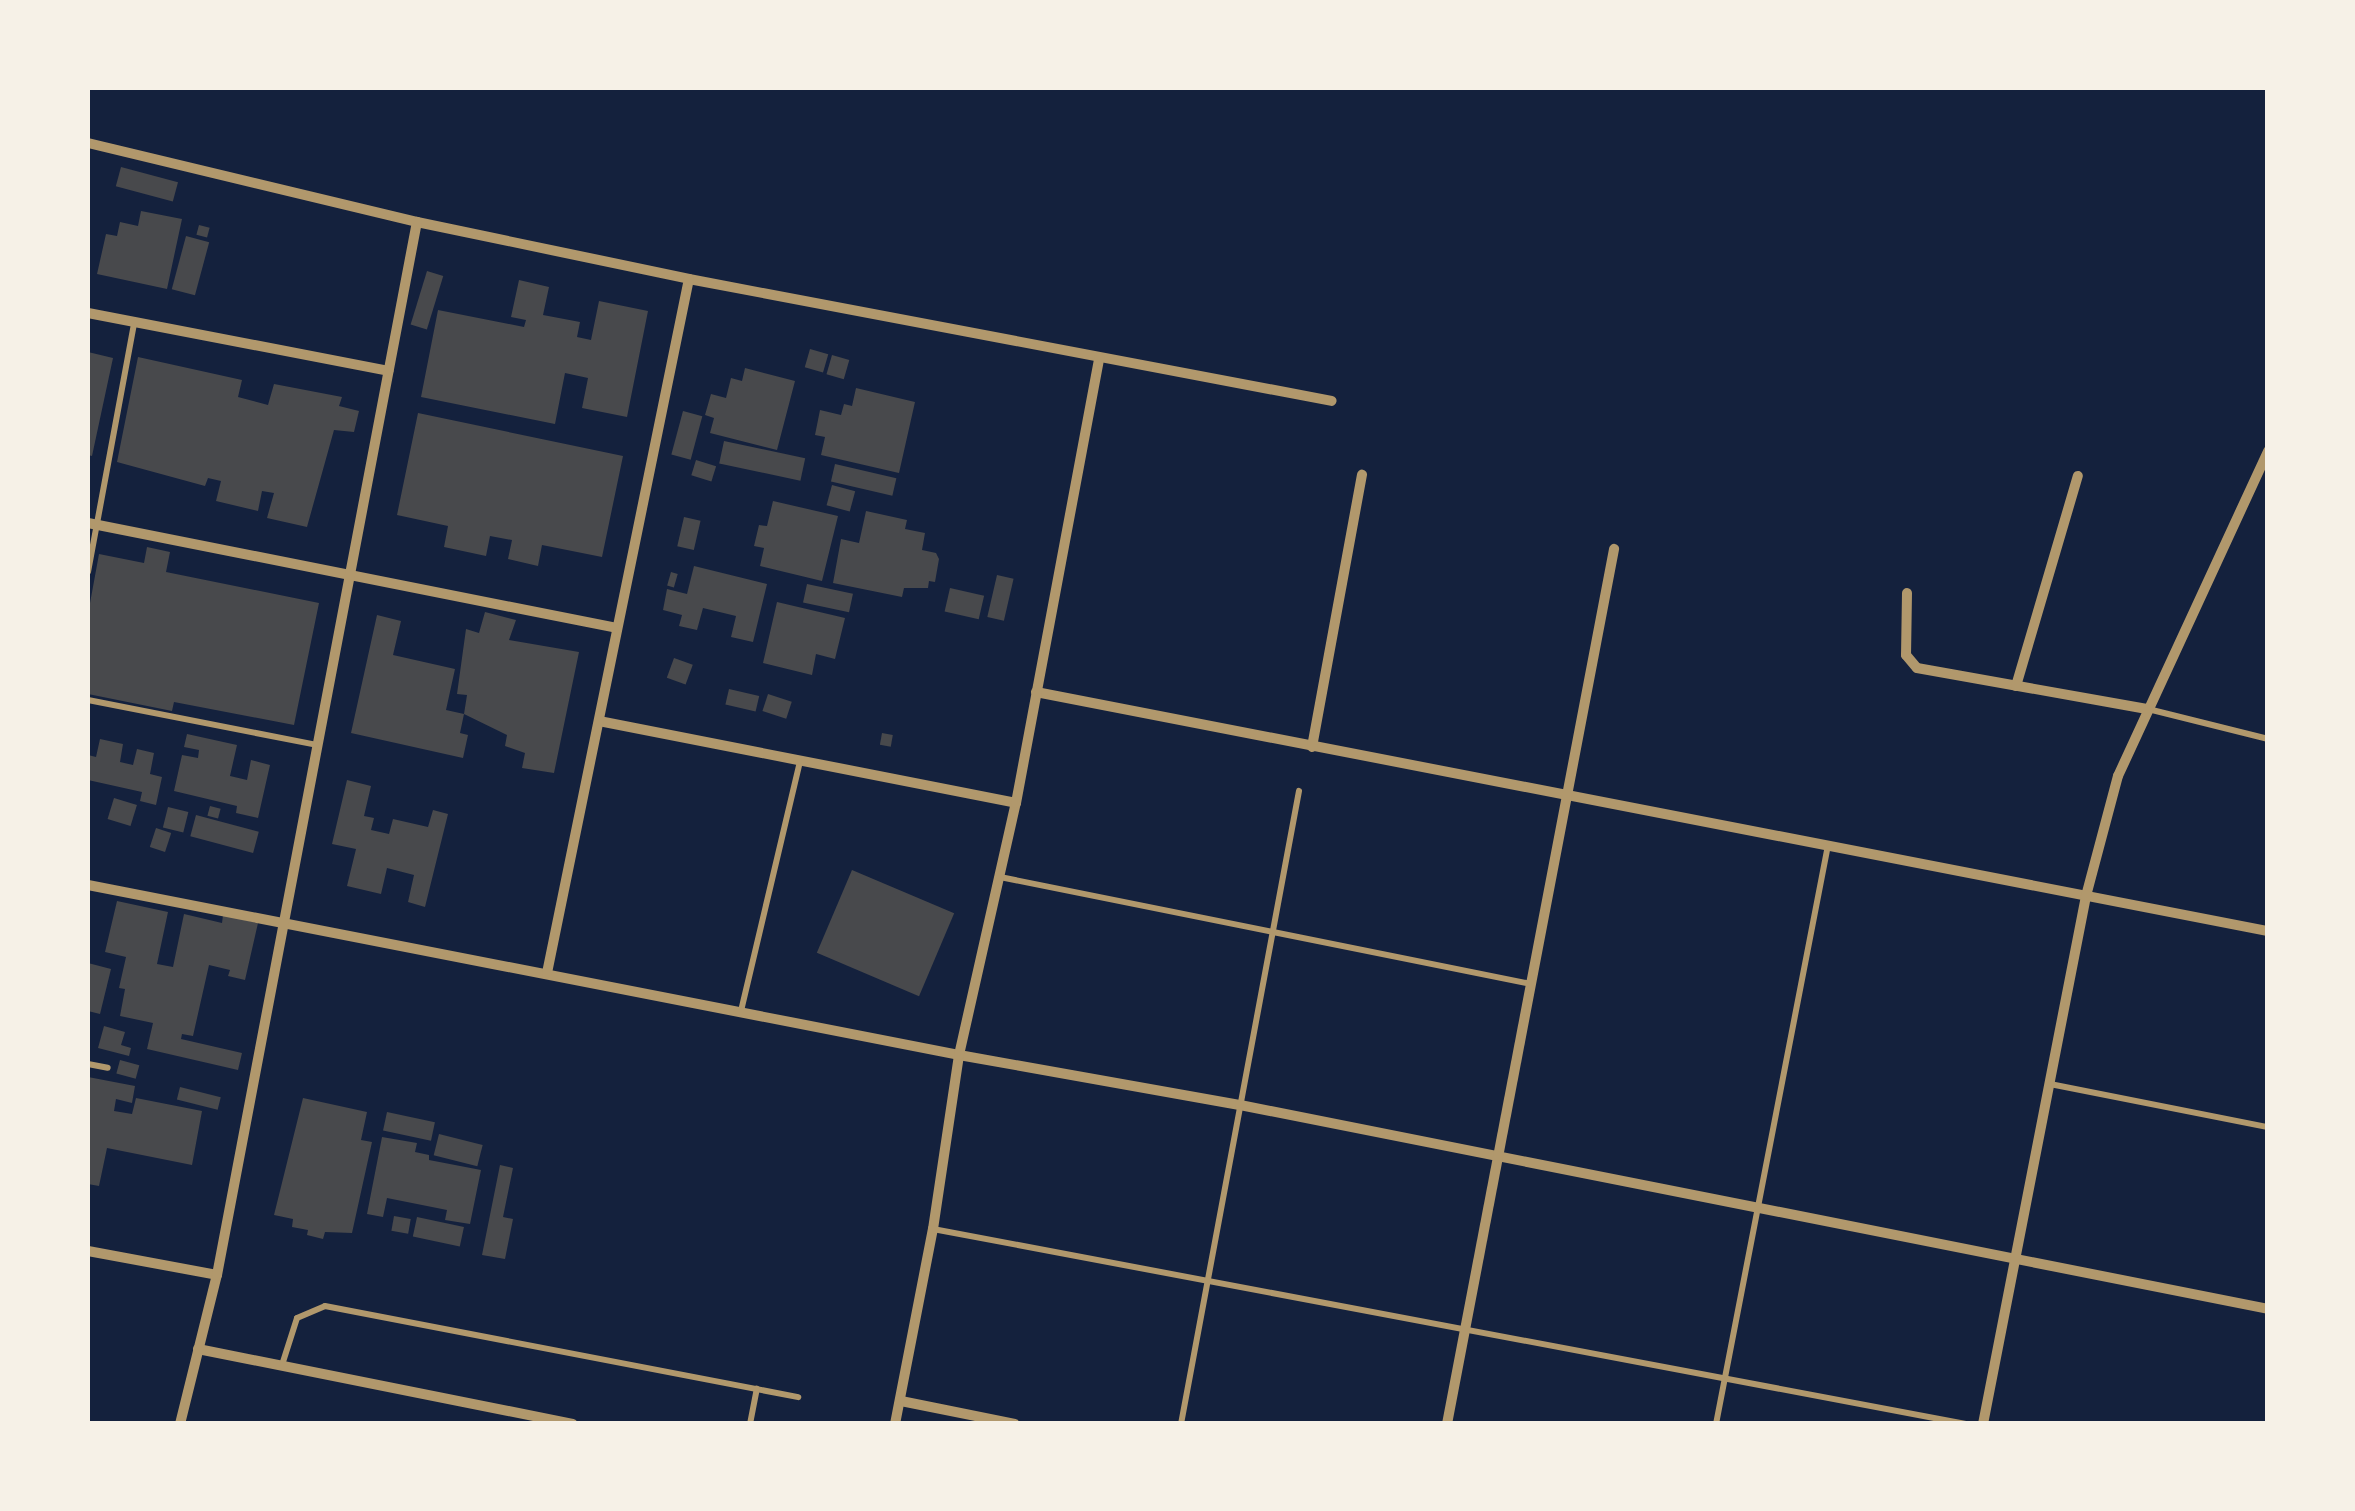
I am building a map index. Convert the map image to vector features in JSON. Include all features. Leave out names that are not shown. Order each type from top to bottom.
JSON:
[{"type":"street","points":[[88,143],[418,222],[689,279],[1332,401]]},
{"type":"street","points":[[180,1424],[217,1275],[418,222]]},
{"type":"street","points":[[547,973],[689,279]]},
{"type":"street","points":[[88,313],[388,371]]},
{"type":"street","points":[[896,1424],[933,1230],[959,1055],[1016,803],[1099,358]]},
{"type":"street","points":[[1983,1424],[2086,896],[2118,776],[2268,451]]},
{"type":"street","points":[[1312,746],[1362,475]]},
{"type":"street","points":[[2016,686],[2078,476]]},
{"type":"street","points":[[91,524],[618,628]]},
{"type":"street","points":[[1447,1424],[1614,549]]},
{"type":"street","points":[[1907,593],[1905,643],[1911,664],[2148,708]]},
{"type":"street","points":[[1036,692],[2268,931]]},
{"type":"street","points":[[598,722],[1016,803]]},
{"type":"street","points":[[88,884],[959,1055],[1240,1104],[2268,1309]]},
{"type":"street","points":[[88,1250],[217,1275]]},
{"type":"street","points":[[198,1349],[574,1424]]},
{"type":"street","points":[[900,1402],[1014,1424]]},
{"type":"street","points":[[187,1406],[188,1424]]},
{"type":"lane","points":[[88,572],[91,524],[134,323]]},
{"type":"lane","points":[[88,700],[318,745]]},
{"type":"lane","points":[[2148,708],[2268,739]]},
{"type":"lane","points":[[740,1013],[800,761]]},
{"type":"lane","points":[[1180,1424],[1299,792]]},
{"type":"lane","points":[[1716,1424],[1828,846]]},
{"type":"lane","points":[[1000,877],[1530,984]]},
{"type":"lane","points":[[88,1064],[108,1068]]},
{"type":"lane","points":[[2049,1084],[2268,1126]]},
{"type":"lane","points":[[933,1230],[1966,1424]]},
{"type":"lane","points":[[282,1365],[297,1318],[325,1306],[798,1396]]},
{"type":"lane","points":[[750,1424],[757,1389]]},
{"type":"building","points":[[121,167],[178,182],[173,202],[116,186]]},
{"type":"building","points":[[141,211],[182,219],[167,289],[97,274],[106,234],[117,236],[120,222],[138,226]]},
{"type":"building","points":[[199,225],[210,228],[207,238],[196,235]]},
{"type":"building","points":[[186,236],[209,242],[195,295],[172,289]]},
{"type":"building","points":[[427,271],[443,276],[427,330],[411,325]]},
{"type":"building","points":[[519,280],[549,287],[543,315],[580,322],[577,337],[591,340],[599,301],[648,311],[627,417],[582,408],[588,378],[565,373],[555,424],[421,397],[438,310],[524,327],[526,320],[511,317]]},
{"type":"building","points":[[810,349],[828,354],[823,373],[805,367]]},
{"type":"building","points":[[88,352],[113,358],[92,456],[88,455]]},
{"type":"building","points":[[832,355],[849,360],[844,379],[826,374]]},
{"type":"building","points":[[138,357],[242,380],[238,397],[268,405],[274,384],[342,397],[339,406],[359,411],[354,432],[334,430],[307,527],[267,518],[274,493],[262,491],[258,511],[216,501],[221,481],[208,478],[205,486],[117,462]]},
{"type":"building","points":[[745,368],[795,381],[777,450],[710,433],[714,418],[705,415],[711,394],[726,398],[731,378],[742,381]]},
{"type":"building","points":[[856,388],[915,402],[899,473],[821,455],[825,437],[815,435],[820,410],[841,415],[844,404],[852,406]]},
{"type":"building","points":[[683,411],[702,416],[691,460],[671,454]]},
{"type":"building","points":[[418,413],[623,456],[602,557],[542,545],[538,566],[508,559],[512,540],[490,536],[486,556],[444,547],[448,526],[397,515]]},
{"type":"building","points":[[724,441],[805,458],[800,481],[719,463]]},
{"type":"building","points":[[696,460],[716,466],[711,481],[691,475]]},
{"type":"building","points":[[835,464],[896,478],[892,496],[831,482]]},
{"type":"building","points":[[832,485],[855,491],[850,511],[827,505]]},
{"type":"building","points":[[773,501],[838,516],[822,581],[760,566],[764,548],[754,546],[759,525],[767,526]]},
{"type":"building","points":[[866,511],[907,520],[905,529],[925,533],[922,550],[936,553],[939,559],[935,582],[929,581],[928,588],[904,588],[902,597],[833,583],[841,539],[859,543]]},
{"type":"building","points":[[684,517],[701,521],[694,550],[677,546]]},
{"type":"building","points":[[147,547],[170,552],[166,572],[319,603],[294,725],[174,702],[172,711],[88,694],[88,614],[99,554],[144,563]]},
{"type":"building","points":[[694,566],[767,584],[753,642],[731,637],[736,616],[703,608],[697,630],[679,626],[682,615],[663,610],[667,589],[687,594]]},
{"type":"building","points":[[671,572],[678,574],[674,587],[667,585]]},
{"type":"building","points":[[997,575],[1014,579],[1004,621],[987,617]]},
{"type":"building","points":[[807,584],[853,594],[849,612],[803,603]]},
{"type":"building","points":[[950,588],[984,596],[979,619],[945,611]]},
{"type":"building","points":[[777,602],[845,618],[835,659],[816,654],[812,675],[763,663]]},
{"type":"building","points":[[485,612],[516,620],[509,640],[579,652],[554,773],[522,768],[525,753],[505,746],[507,735],[464,714],[467,695],[457,694],[466,629],[479,633]]},
{"type":"building","points":[[377,615],[401,621],[393,655],[455,669],[446,710],[464,714],[460,733],[468,735],[463,758],[351,733]]},
{"type":"building","points":[[674,658],[693,665],[686,685],[667,678]]},
{"type":"building","points":[[729,689],[759,696],[756,712],[725,705]]},
{"type":"building","points":[[768,694],[792,702],[786,719],[762,711]]},
{"type":"building","points":[[882,733],[893,735],[891,747],[880,745]]},
{"type":"building","points":[[187,734],[237,745],[230,776],[247,780],[251,760],[270,765],[258,818],[236,813],[237,806],[174,791],[182,755],[198,758],[199,750],[184,747]]},
{"type":"building","points":[[100,739],[123,744],[120,762],[133,765],[137,749],[154,753],[150,774],[162,777],[156,805],[140,801],[142,792],[88,780],[88,755],[96,757]]},
{"type":"building","points":[[347,780],[371,786],[364,816],[374,818],[371,830],[389,834],[393,819],[428,827],[433,810],[448,814],[425,907],[408,902],[414,875],[387,868],[381,894],[347,886],[356,849],[332,844]]},
{"type":"building","points":[[114,798],[137,805],[131,826],[108,819]]},
{"type":"building","points":[[210,806],[221,809],[218,819],[207,816]]},
{"type":"building","points":[[168,807],[188,812],[183,832],[163,827]]},
{"type":"building","points":[[196,815],[259,832],[253,853],[190,836]]},
{"type":"building","points":[[156,828],[171,833],[165,852],[150,847]]},
{"type":"building","points":[[852,870],[954,913],[919,996],[817,953]]},
{"type":"building","points":[[117,901],[168,912],[157,964],[173,967],[184,914],[222,923],[223,915],[258,923],[245,980],[228,976],[230,970],[209,965],[193,1036],[182,1034],[181,1039],[242,1053],[238,1070],[147,1049],[153,1023],[120,1016],[125,989],[119,988],[126,957],[105,952]]},
{"type":"building","points":[[88,963],[111,969],[100,1014],[88,1011]]},
{"type":"building","points":[[104,1026],[125,1032],[121,1045],[131,1048],[129,1056],[98,1048]]},
{"type":"building","points":[[120,1060],[139,1065],[136,1079],[116,1074]]},
{"type":"building","points":[[88,1077],[135,1086],[132,1103],[116,1099],[114,1111],[132,1114],[136,1098],[202,1111],[192,1165],[107,1148],[99,1186],[88,1184]]},
{"type":"building","points":[[180,1087],[221,1097],[218,1110],[177,1100]]},
{"type":"building","points":[[303,1098],[367,1112],[361,1140],[372,1142],[352,1233],[325,1232],[323,1239],[292,1227],[293,1219],[274,1215]]},
{"type":"building","points":[[387,1112],[435,1122],[431,1141],[383,1131]]},
{"type":"building","points":[[439,1134],[483,1145],[477,1166],[434,1155]]},
{"type":"building","points":[[382,1137],[417,1143],[415,1152],[429,1155],[429,1160],[481,1170],[470,1224],[445,1220],[447,1210],[387,1198],[383,1217],[367,1214]]},
{"type":"building","points":[[500,1165],[513,1168],[503,1217],[513,1219],[505,1259],[482,1255]]},
{"type":"building","points":[[394,1216],[411,1219],[408,1234],[391,1231]]},
{"type":"building","points":[[417,1217],[464,1227],[460,1247],[413,1237]]}]
